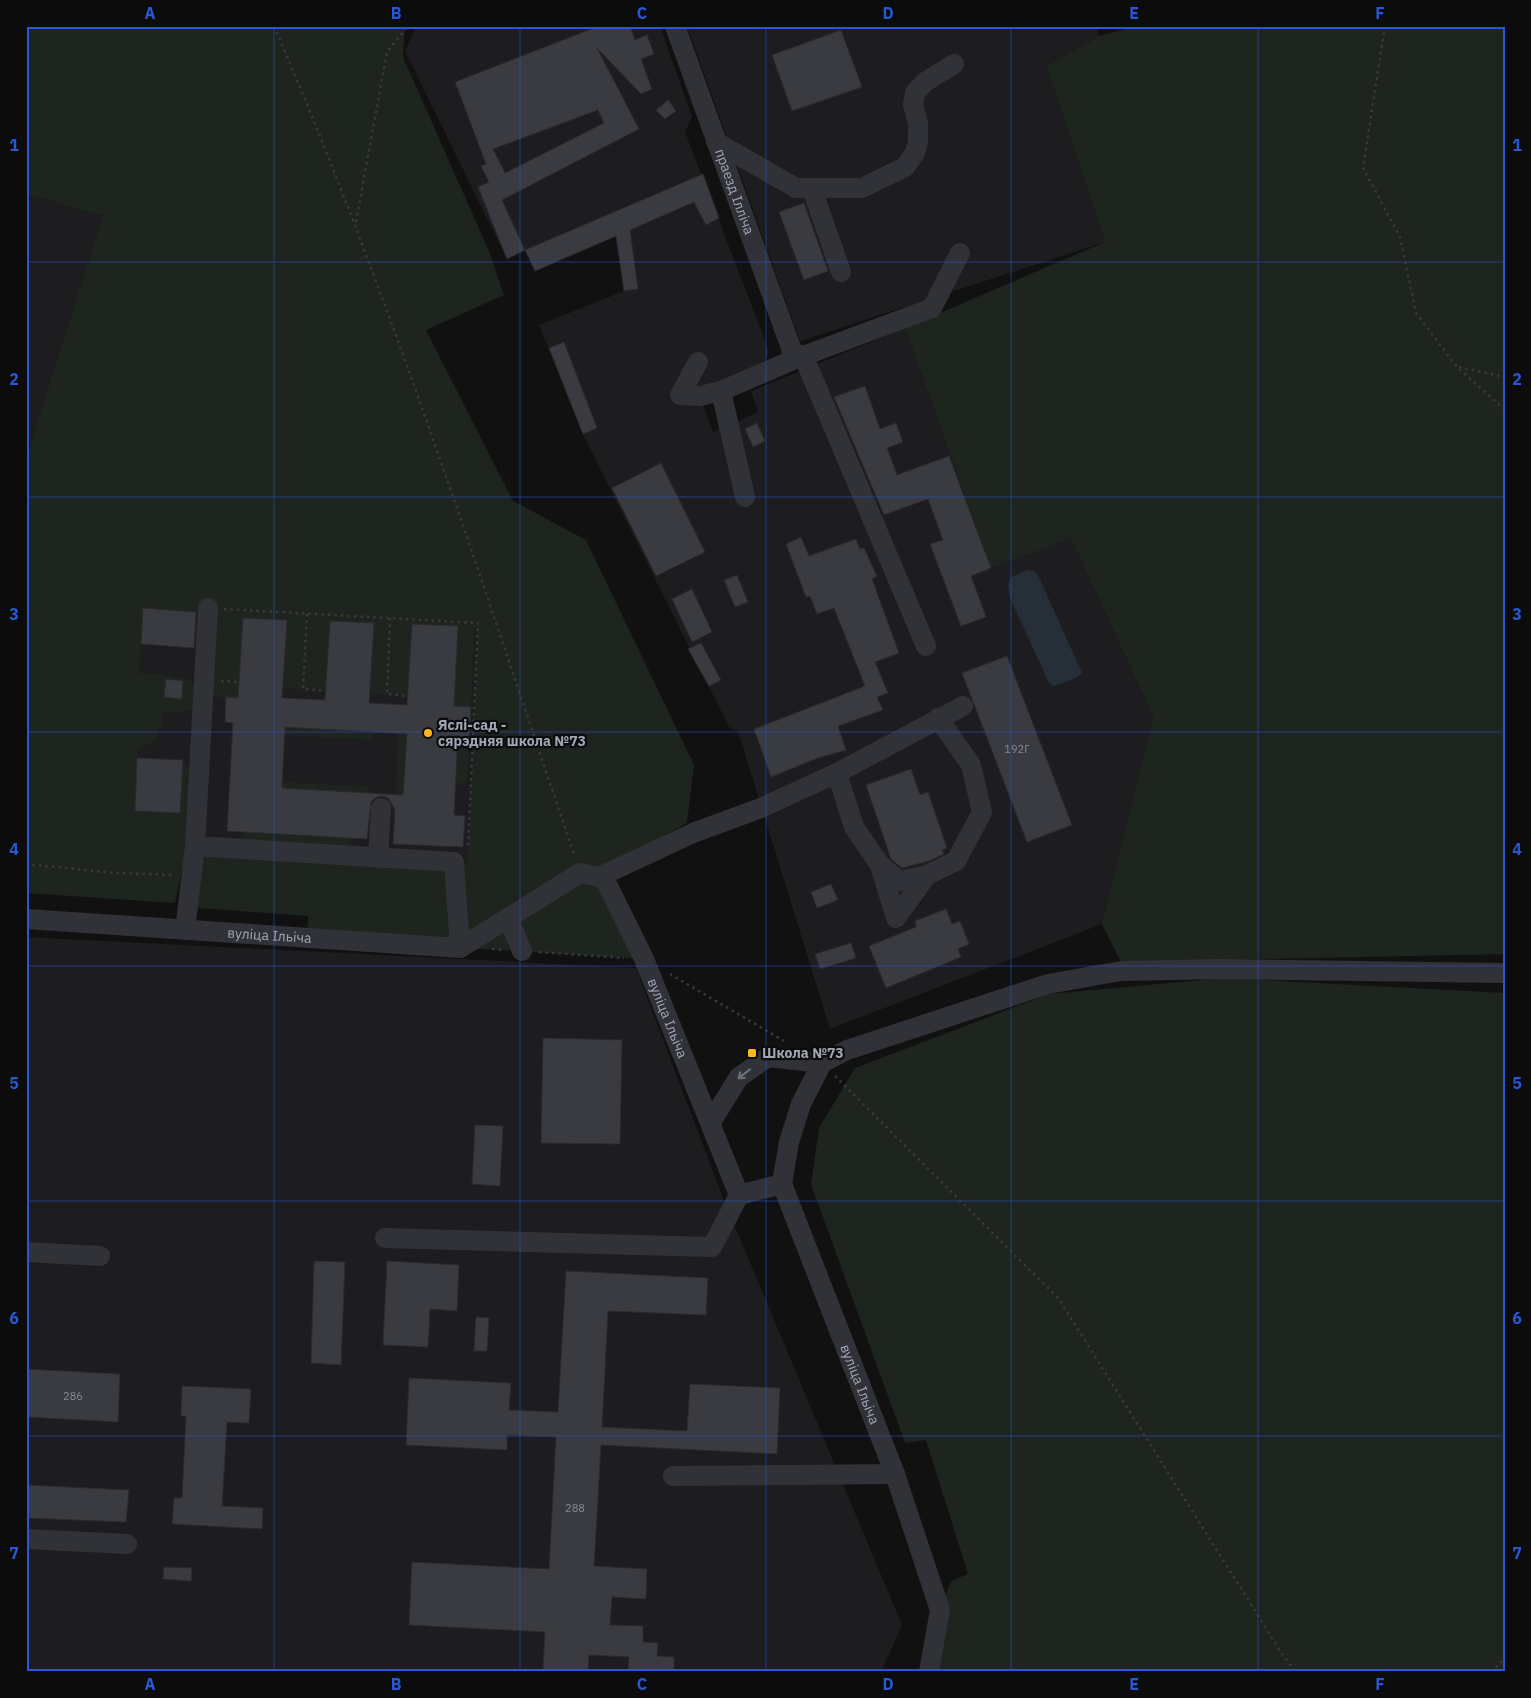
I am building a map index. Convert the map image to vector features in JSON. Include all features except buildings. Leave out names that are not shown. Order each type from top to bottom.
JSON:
[{"type":"street","name":"праезд Ілліча","points":[[674,26],[716,142],[799,357],[926,646]]},
{"type":"street","points":[[716,142],[796,188],[862,188],[905,167],[915,153],[918,142],[918,123],[914,105],[915,93],[925,82],[954,64]]},
{"type":"street","points":[[812,189],[842,272]]},
{"type":"street","points":[[698,362],[680,396],[700,396],[721,391],[799,357],[932,308],[960,253]]},
{"type":"street","points":[[721,391],[745,497]]},
{"type":"street","points":[[185,930],[195,846],[208,608]]},
{"type":"street","points":[[195,846],[454,862],[460,948],[508,918],[590,875],[693,833],[761,808],[837,773],[963,706]]},
{"type":"street","points":[[837,773],[854,827],[880,865],[899,881],[928,875],[956,861],[982,812],[971,765],[938,718]]},
{"type":"street","points":[[378,858],[381,808]]},
{"type":"street","points":[[880,865],[896,918],[928,875]]},
{"type":"street","name":"вуліца Ільіча","points":[[590,875],[606,882],[644,959],[699,1100],[710,1122],[739,1195]]},
{"type":"street","points":[[508,918],[522,951]]},
{"type":"street","name":"вуліца Ільіча","points":[[26,920],[460,948]]},
{"type":"street","points":[[710,1122],[739,1077],[768,1057],[822,1063],[847,1050],[1048,984],[1121,972],[1222,969],[1505,973]]},
{"type":"street","points":[[385,1238],[712,1247],[739,1195],[782,1184],[788,1142],[801,1104],[822,1063]]},
{"type":"street","name":"вуліца Ільіча","points":[[782,1184],[895,1474],[940,1610],[929,1672]]},
{"type":"street","points":[[26,1252],[100,1256]]},
{"type":"street","points":[[673,1476],[895,1474]]},
{"type":"street","points":[[26,1539],[127,1544]]},
{"type":"path","points":[[274,26],[324,140],[356,224],[590,875]]},
{"type":"path","points":[[356,224],[387,52],[408,26]]},
{"type":"path","points":[[1385,26],[1364,168],[1400,237],[1416,313],[1457,367],[1505,410]]},
{"type":"path","points":[[1457,367],[1505,377]]},
{"type":"path","points":[[208,608],[478,623],[468,863],[454,862]]},
{"type":"path","points":[[308,614],[303,689],[326,691]]},
{"type":"path","points":[[390,618],[387,694],[408,696]]},
{"type":"path","points":[[26,864],[106,872],[180,875]]},
{"type":"path","points":[[822,1063],[1059,1299],[1282,1654],[1296,1672]]},
{"type":"path","points":[[1491,1672],[1505,1658]]},
{"type":"shaded area","points":[[26,26],[405,26],[403,57],[489,251],[504,295],[426,330],[513,501],[586,540],[694,765],[687,823],[599,872],[460,939],[454,862],[468,863],[478,628],[474,628],[471,707],[454,706],[458,626],[412,624],[408,696],[370,693],[373,623],[330,621],[326,691],[283,688],[286,620],[243,618],[238,698],[203,696],[205,648],[196,648],[198,613],[144,608],[139,673],[165,675],[191,681],[197,699],[196,705],[187,711],[162,712],[161,727],[155,741],[137,750],[137,758],[183,760],[190,770],[184,861],[175,903],[26,893],[26,458],[103,216],[26,194]]},
{"type":"shaded area","points":[[417,26],[660,26],[692,117],[685,132],[769,351],[765,362],[698,391],[713,432],[758,412],[751,391],[905,328],[991,567],[1071,537],[1153,716],[1102,924],[830,1029],[738,731],[729,727],[607,483],[583,434],[539,325],[624,291],[616,236],[535,271],[525,250],[507,259],[405,51]]},
{"type":"shaded area","points":[[687,26],[1096,26],[1099,36],[1046,66],[1105,242],[800,341]]},
{"type":"shaded area","points":[[1137,26],[1505,26],[1505,954],[1121,962],[1102,924],[1153,716],[1071,538],[991,568],[905,328],[1105,242],[1046,66],[1099,36]]},
{"type":"shaded area","points":[[26,194],[104,216],[26,458]]},
{"type":"shaded area","points":[[1028,570],[1034,571],[1038,575],[1082,673],[1078,677],[1054,686],[1049,683],[1010,598],[1008,584],[1011,577]]},
{"type":"shaded area","points":[[124,587],[487,608],[480,879],[107,855]]},
{"type":"shaded area","points":[[285,727],[374,732],[373,740],[285,735]]},
{"type":"shaded area","points":[[398,733],[407,734],[403,795],[396,794]]},
{"type":"shaded area","points":[[458,736],[469,737],[467,783],[456,783]]},
{"type":"shaded area","points":[[282,782],[369,787],[369,793],[282,788]]},
{"type":"shaded area","points":[[244,832],[352,838],[351,851],[244,844]]},
{"type":"shaded area","points":[[202,854],[447,862],[451,947],[308,938],[308,916],[197,908]]},
{"type":"shaded area","points":[[580,873],[599,877],[644,959],[530,952],[515,914]]},
{"type":"shaded area","points":[[504,925],[522,951],[461,948]]},
{"type":"shaded area","points":[[26,937],[636,968],[723,1198],[902,1625],[881,1672],[26,1672]]},
{"type":"shaded area","points":[[1224,978],[1505,993],[1505,1672],[929,1672],[940,1610],[951,1581],[968,1574],[926,1440],[905,1443],[811,1184],[819,1128],[855,1068],[1049,994]]},
{"type":"place","name":"Яслі-сад - сярэдняя школа №73","points":[[428,733]]},
{"type":"place","name":"Школа №73","points":[[752,1053]]}]
